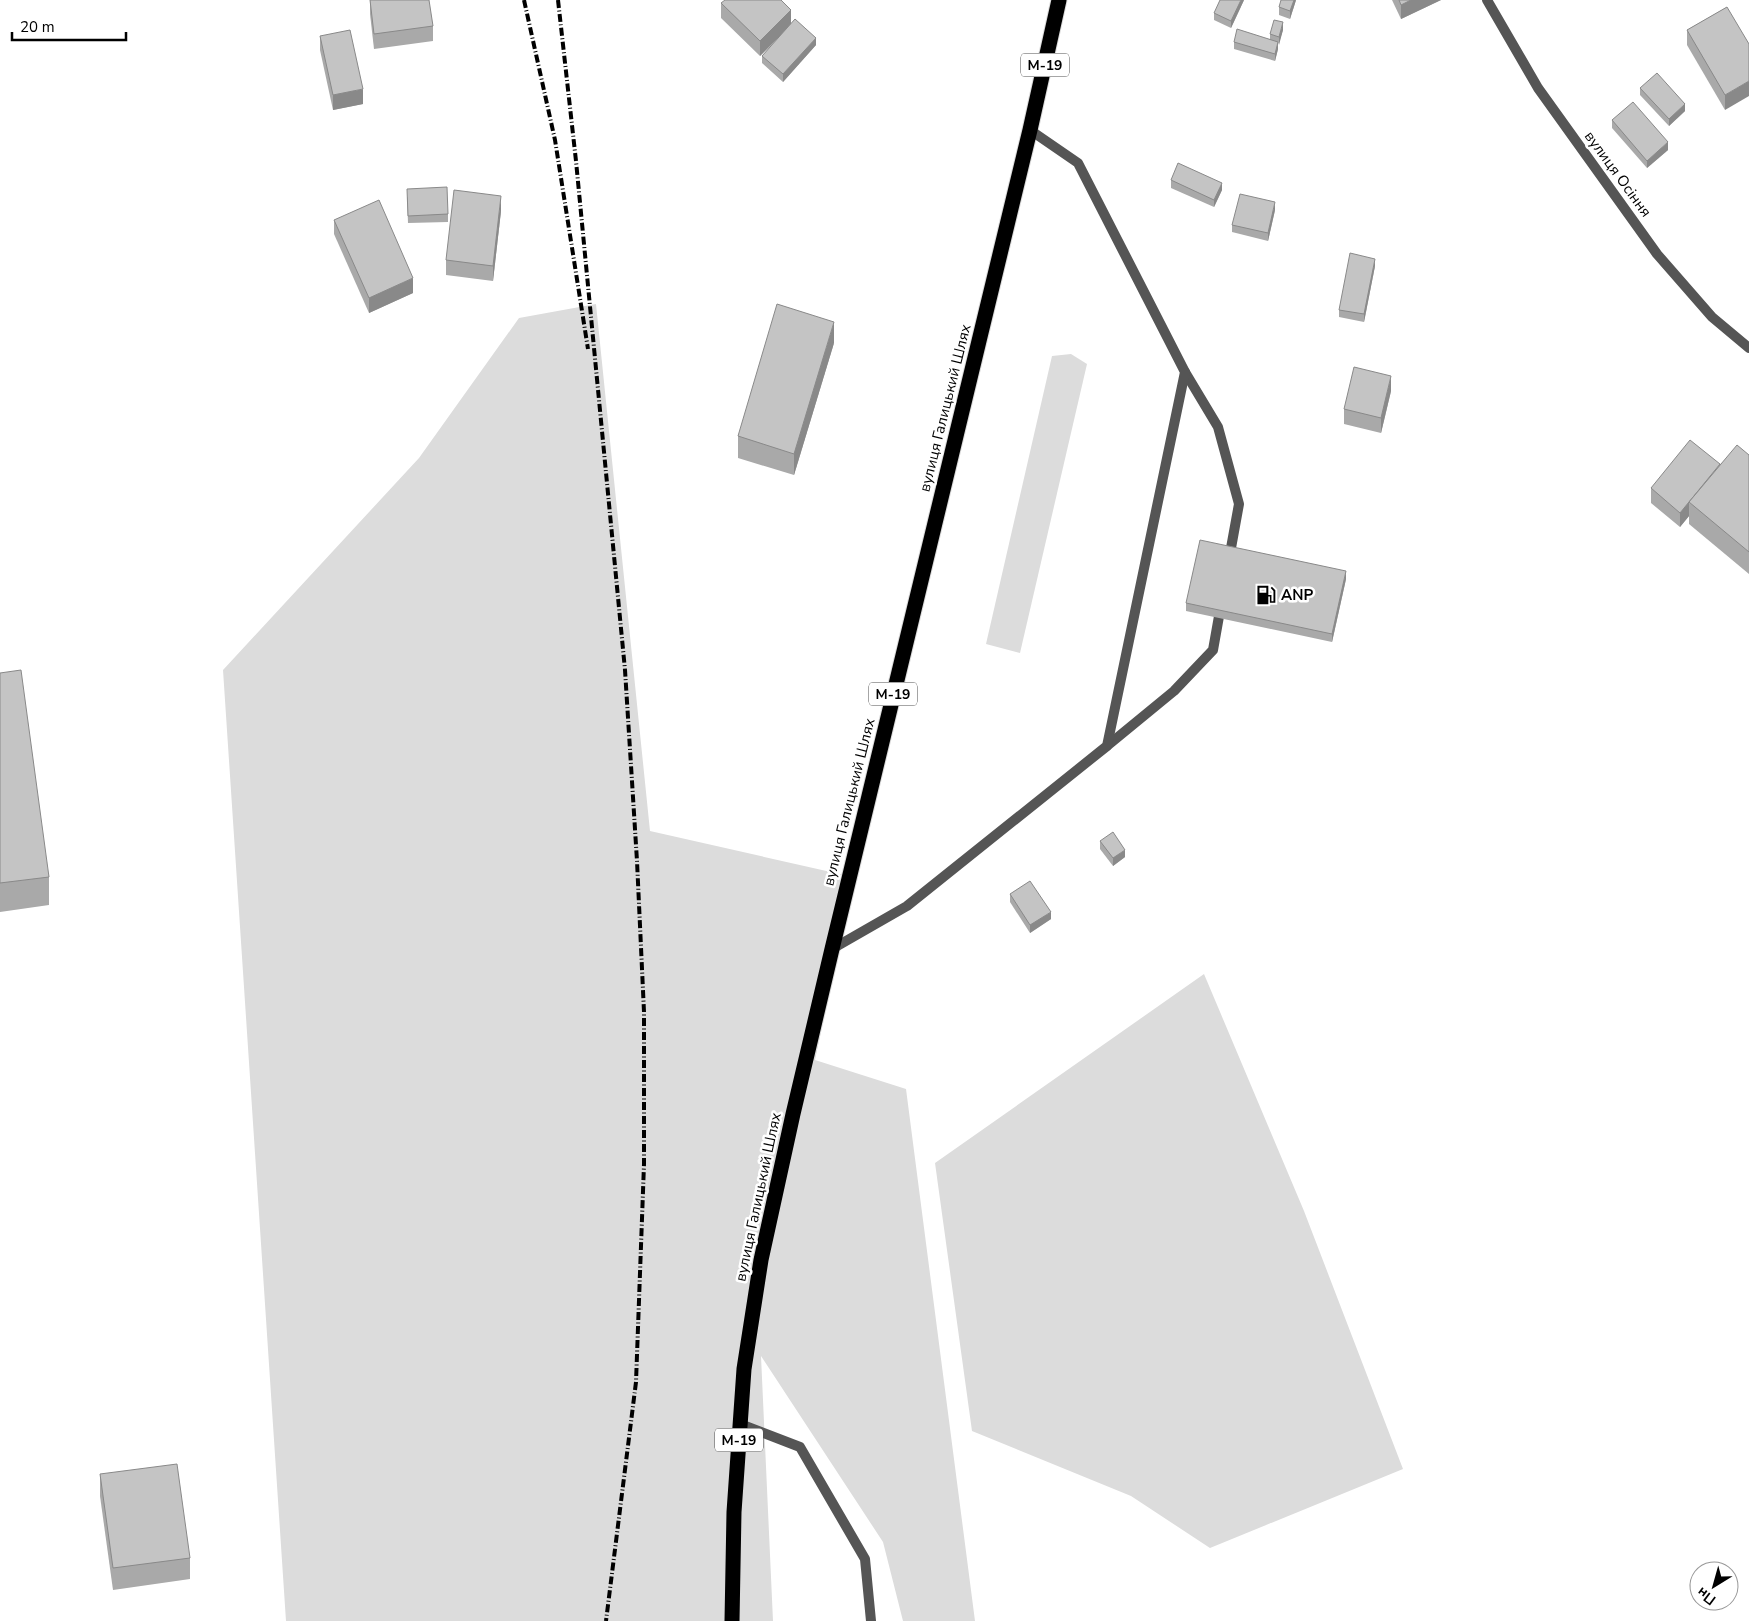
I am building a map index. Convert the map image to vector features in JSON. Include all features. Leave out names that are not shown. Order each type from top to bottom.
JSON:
[{"type":"highway","name":"вулиця Галицький Шлях","points":[[732,1621],[734,1512],[744,1368],[761,1260],[832,949],[1030,130],[1059,0]]},
{"type":"street","name":"вулиця Осіння","points":[[1487,0],[1538,88],[1657,254],[1712,317],[1749,348]]},
{"type":"street","points":[[1030,130],[1078,162],[1185,372],[1218,427],[1239,504],[1227,572]]},
{"type":"street","points":[[1107,746],[1185,372]]},
{"type":"street","points":[[832,949],[907,906],[1174,692],[1212,650],[1223,592]]},
{"type":"street","points":[[740,1424],[800,1447],[865,1559],[871,1621]]},
{"type":"shaded area","points":[[596,304],[650,831],[853,877],[815,1060],[906,1089],[975,1621],[903,1621],[883,1542],[761,1356],[773,1621],[286,1621],[223,670],[419,458],[519,318]]},
{"type":"shaded area","points":[[1071,354],[1087,364],[1020,653],[986,644],[1052,356]]},
{"type":"shaded area","points":[[1204,974],[1304,1211],[1403,1469],[1210,1548],[1131,1496],[972,1431],[935,1163]]},
{"type":"building","points":[[370,0],[429,0],[433,26],[374,34]]},
{"type":"building","points":[[725,0],[781,0],[791,10],[760,41],[721,3]]},
{"type":"building","points":[[1220,0],[1241,0],[1231,21],[1214,13]]},
{"type":"building","points":[[1281,0],[1294,0],[1290,11],[1279,7]]},
{"type":"building","points":[[1399,0],[1411,0],[1401,5]]},
{"type":"building","points":[[1727,7],[1749,44],[1749,81],[1725,95],[1687,30]]},
{"type":"building","points":[[795,19],[816,38],[783,74],[762,56]]},
{"type":"building","points":[[1274,20],[1283,22],[1279,37],[1270,34]]},
{"type":"building","points":[[1237,29],[1278,42],[1275,54],[1234,42]]},
{"type":"building","points":[[350,30],[363,89],[333,95],[320,36]]},
{"type":"building","points":[[1657,73],[1685,104],[1669,119],[1640,88]]},
{"type":"building","points":[[1633,102],[1668,142],[1647,161],[1612,120]]},
{"type":"building","points":[[1178,163],[1222,183],[1214,200],[1171,180]]},
{"type":"building","points":[[447,187],[448,214],[408,216],[407,189]]},
{"type":"building","points":[[454,190],[501,196],[493,266],[446,260]]},
{"type":"building","points":[[1240,194],[1275,202],[1268,233],[1232,225]]},
{"type":"building","points":[[379,200],[413,278],[369,298],[334,220]]},
{"type":"building","points":[[1350,253],[1375,259],[1364,314],[1339,310]]},
{"type":"building","points":[[777,304],[834,322],[794,454],[738,436]]},
{"type":"building","points":[[1354,367],[1391,376],[1381,418],[1344,409]]},
{"type":"building","points":[[1690,440],[1720,464],[1680,513],[1651,488]]},
{"type":"building","points":[[1737,445],[1749,455],[1749,552],[1689,502]]},
{"type":"building","name":"ANP","points":[[1200,540],[1346,571],[1332,634],[1186,603]]},
{"type":"building","points":[[21,670],[49,877],[0,883],[0,673]]},
{"type":"building","points":[[1113,832],[1125,850],[1113,858],[1100,841]]},
{"type":"building","points":[[1030,881],[1051,912],[1030,925],[1010,894]]},
{"type":"building","points":[[177,1464],[190,1558],[113,1568],[100,1474]]},
{"type":"railway","points":[[524,0],[555,140],[588,349]]},
{"type":"railway","points":[[558,0],[576,161],[625,670],[644,1012],[644,1164],[636,1382],[606,1621]]},
{"type":"place","name":"ANP","points":[[1266,595]]}]
